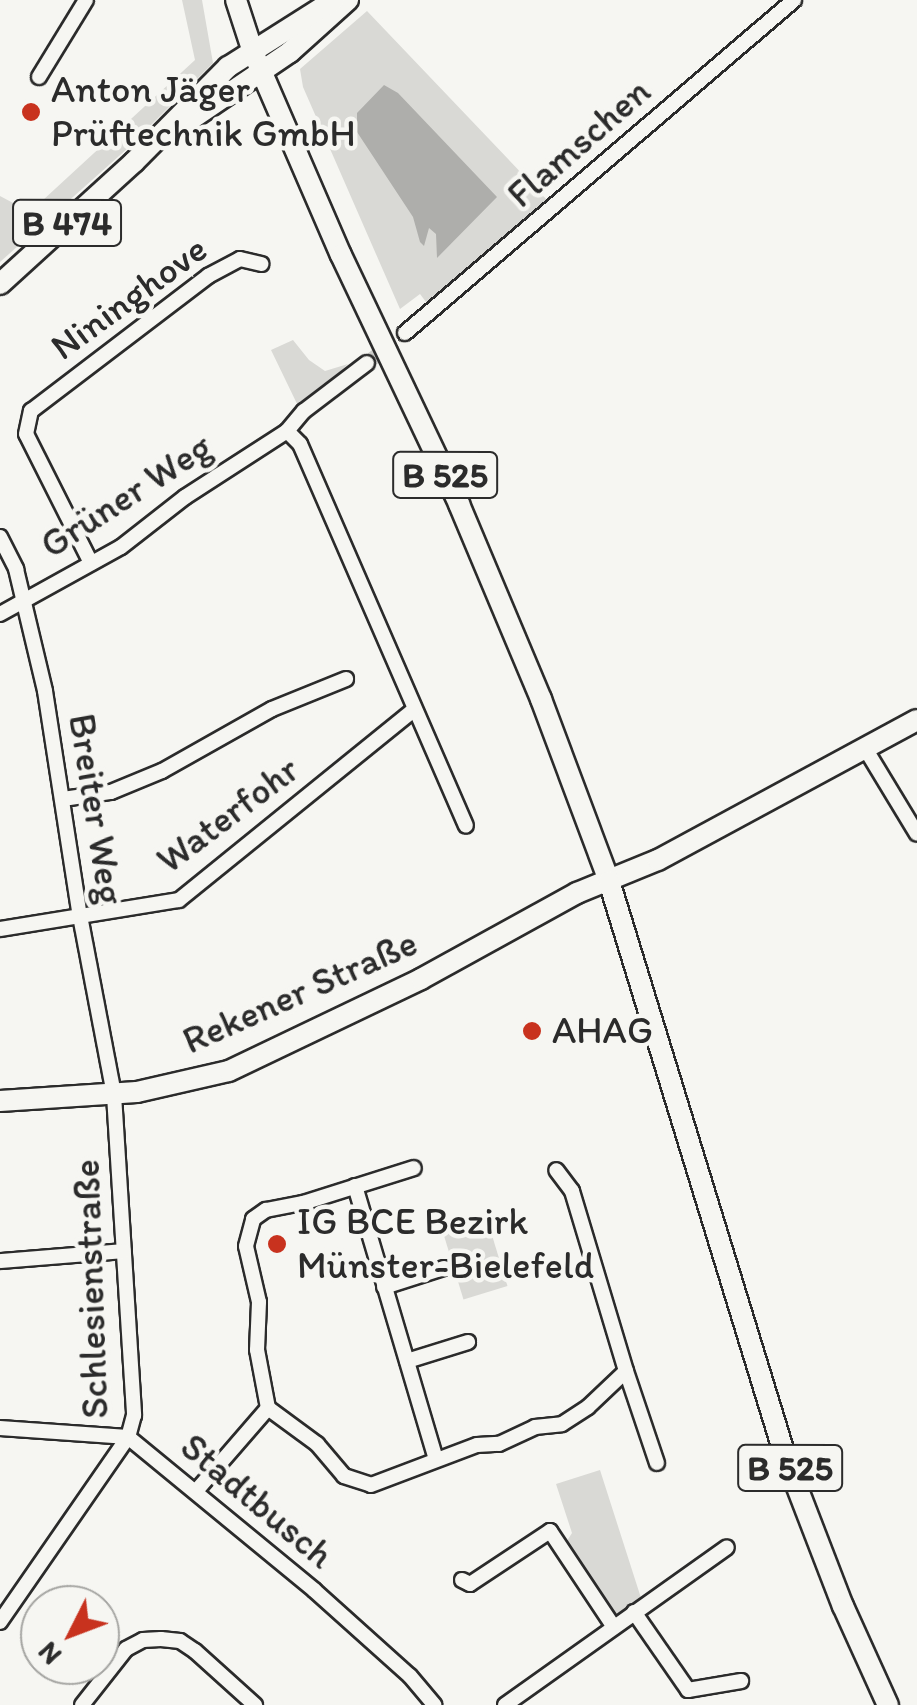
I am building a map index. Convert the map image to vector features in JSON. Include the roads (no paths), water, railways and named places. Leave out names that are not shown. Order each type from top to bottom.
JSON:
[{"type":"main road","name":"B 525","points":[[236,0],[258,62],[341,255],[459,504],[541,699],[609,881],[785,1456],[843,1606],[888,1705]]},
{"type":"main road","name":"B 474","points":[[258,62],[334,0]]},
{"type":"main road","name":"B 474","points":[[0,284],[134,162],[228,67],[258,62],[319,30],[348,0]]},
{"type":"main road","name":"Rekener Straße","points":[[0,1101],[170,1088],[230,1071],[316,1032],[577,893],[658,860],[917,720]]},
{"type":"street","points":[[40,77],[86,0]]},
{"type":"street","name":"Flamschen","points":[[406,333],[794,0]]},
{"type":"street","name":"Nininghove","points":[[91,563],[26,434],[30,410],[208,276],[240,259],[262,264]]},
{"type":"street","name":"Grüner Weg","points":[[0,614],[91,563],[287,431],[304,411],[368,363]]},
{"type":"street","points":[[287,431],[300,444],[466,825]]},
{"type":"street","name":"Breiter Weg","points":[[0,537],[25,599],[114,1095]]},
{"type":"street","points":[[63,799],[110,792],[162,771],[290,700],[346,680]]},
{"type":"street","name":"Waterfohr","points":[[0,929],[179,900],[414,710]]},
{"type":"street","points":[[865,748],[917,834]]},
{"type":"street","name":"Schlesienstraße","points":[[0,1622],[128,1436],[134,1415],[114,1095]]},
{"type":"street","points":[[414,1168],[303,1204],[266,1210],[248,1229],[246,1246],[259,1302],[258,1350],[268,1408],[317,1444],[344,1476],[358,1484],[371,1485],[477,1444],[499,1444],[535,1427],[562,1424],[626,1371]]},
{"type":"street","points":[[556,1170],[572,1191],[658,1463]]},
{"type":"street","points":[[355,1186],[436,1459]]},
{"type":"street","points":[[0,1261],[124,1251]]},
{"type":"street","points":[[384,1287],[444,1268]]},
{"type":"street","points":[[407,1360],[468,1342]]},
{"type":"street","points":[[197,1490],[268,1408]]},
{"type":"street","name":"Stadtbusch","points":[[0,1428],[128,1436],[197,1490],[410,1676],[434,1705]]},
{"type":"street","points":[[462,1580],[470,1584],[550,1531],[613,1626]]},
{"type":"street","points":[[505,1705],[727,1546]]},
{"type":"street","points":[[634,1612],[688,1690],[741,1681]]},
{"type":"street","points":[[82,1705],[126,1649],[143,1640],[161,1639],[180,1640],[255,1705]]},
{"type":"tunnel","points":[[367,363],[405,333]]},
{"type":"place","name":"Anton Jäger Prüftechnik GmbH","points":[[31,112]]},
{"type":"place","name":"AHAG","points":[[532,1031]]},
{"type":"place","name":"IG BCE Bezirk Münster-Bielefeld","points":[[277,1244]]}]
